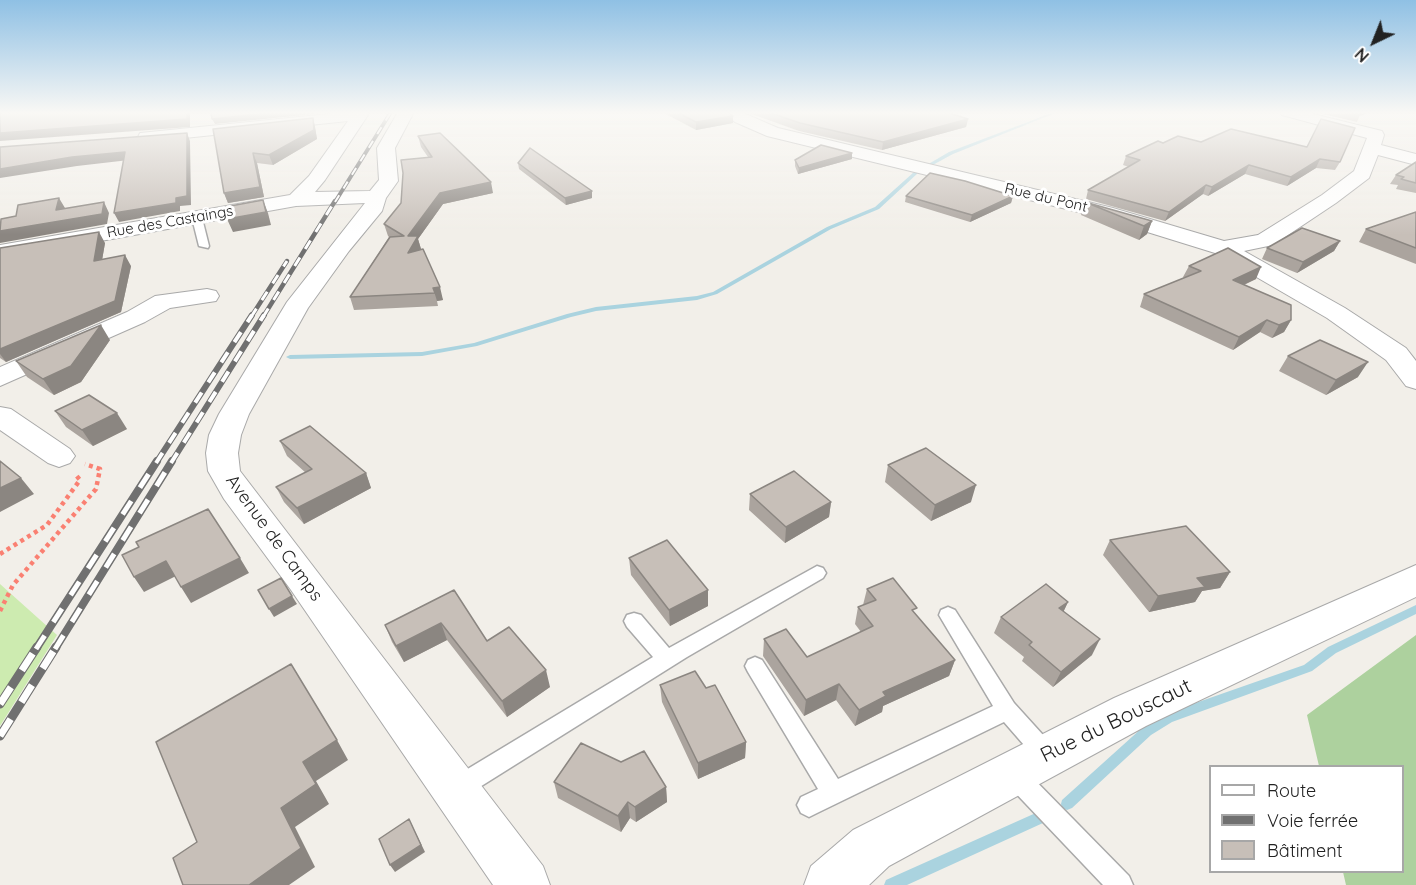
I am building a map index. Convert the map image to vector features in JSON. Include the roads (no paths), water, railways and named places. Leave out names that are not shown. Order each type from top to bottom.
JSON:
[{"type":"street","points":[[296,200],[316,180],[333,153]]},
{"type":"street","name":"Avenue de Camps","points":[[386,153],[389,181],[376,197],[373,210],[358,225],[318,277],[266,357],[225,435],[224,471],[236,491],[304,580],[524,885]]},
{"type":"street","name":"Rue du Pont","points":[[862,153],[1106,212],[1223,248]]},
{"type":"street","points":[[1223,248],[1265,240],[1329,199],[1362,174],[1370,153]]},
{"type":"street","name":"Rue des Castaings","points":[[0,252],[296,200],[376,197]]},
{"type":"street","points":[[1223,248],[1336,313],[1396,354],[1416,380]]},
{"type":"street","points":[[0,377],[136,317],[163,291],[207,296]]},
{"type":"street","points":[[0,416],[58,456]]},
{"type":"street","name":"Rue du Bouscaut","points":[[830,885],[872,848],[1030,764],[1130,712],[1416,580]]},
{"type":"lane","points":[[197,218],[204,246]]},
{"type":"lane","points":[[454,790],[666,659],[817,573]]},
{"type":"lane","points":[[948,615],[1007,710],[1030,764],[1120,885]]},
{"type":"lane","points":[[634,621],[666,659]]},
{"type":"lane","points":[[756,666],[834,793]]},
{"type":"lane","points":[[808,805],[1007,710]]},
{"type":"waterway","points":[[927,166],[950,153]]},
{"type":"waterway","points":[[290,357],[422,354],[475,345],[569,315],[596,309],[697,298],[715,293],[829,228],[877,208],[916,173]]},
{"type":"waterway","points":[[1067,804],[1147,731],[1168,718],[1308,668],[1332,650],[1416,609]]},
{"type":"waterway","points":[[891,885],[1038,818]]},
{"type":"railway","points":[[335,202],[365,153]]},
{"type":"railway","points":[[263,317],[335,201]]},
{"type":"railway","points":[[251,317],[287,261]]},
{"type":"railway","points":[[156,463],[252,315]]},
{"type":"railway","points":[[171,463],[264,315]]},
{"type":"railway","points":[[36,649],[157,461]]},
{"type":"railway","points":[[55,649],[172,461]]},
{"type":"railway","points":[[0,704],[37,647]]},
{"type":"railway","points":[[0,736],[56,647]]}]
